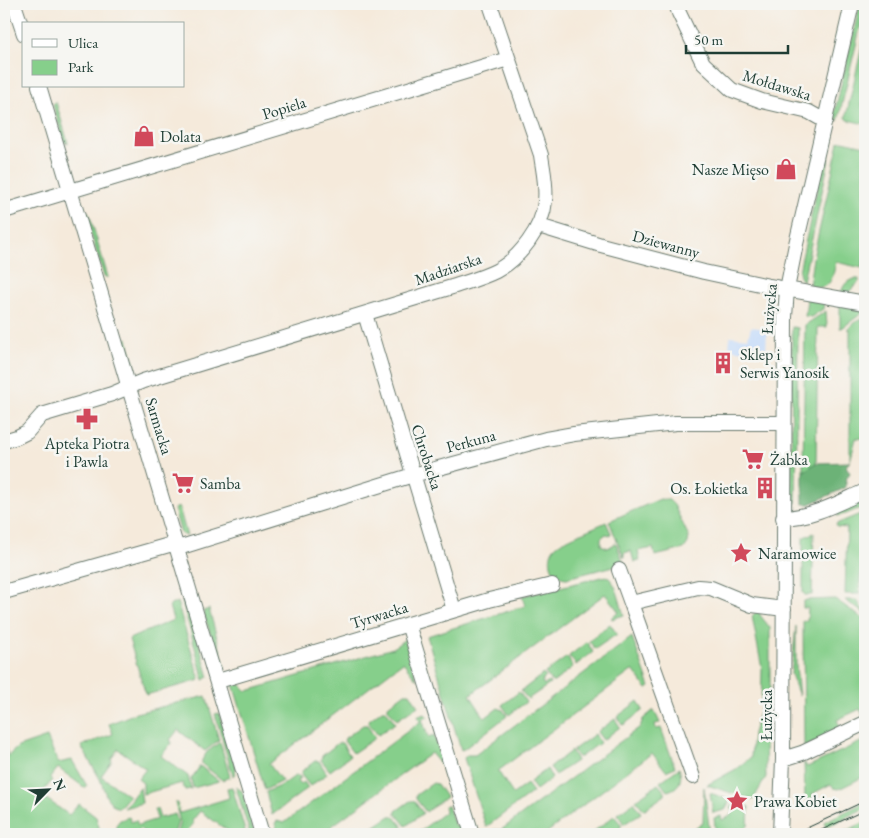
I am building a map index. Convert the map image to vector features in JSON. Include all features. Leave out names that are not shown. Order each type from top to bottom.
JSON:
[{"type":"street","points":[[14,4],[22,28]]},
{"type":"street","name":"Madziarska","points":[[4,441],[27,432],[42,415],[112,394],[143,381],[452,287],[496,271],[512,260],[539,226],[545,202],[541,155],[490,4]]},
{"type":"street","name":"Mołdawska","points":[[676,4],[703,62],[732,90],[762,101],[809,112],[825,121]]},
{"type":"street","name":"Łużycka","points":[[780,834],[783,759],[784,317],[787,289],[852,4]]},
{"type":"street","name":"Popiela","points":[[4,211],[508,59]]},
{"type":"street","name":"Sarmacka","points":[[40,88],[218,681],[265,827]]},
{"type":"street","name":"Dziewanny","points":[[539,226],[601,245],[704,272],[865,303]]},
{"type":"street","name":"Chrobacka","points":[[365,314],[454,610]]},
{"type":"street","name":"Perkuna","points":[[4,592],[177,545],[413,475],[546,439],[574,434],[676,423],[784,423]]},
{"type":"street","points":[[784,518],[800,518],[813,514],[865,491]]},
{"type":"street","points":[[619,570],[692,777]]},
{"type":"street","name":"Tyrwacka","points":[[218,681],[454,610],[552,585]]},
{"type":"street","points":[[631,603],[698,587],[711,588],[752,605],[784,609]]},
{"type":"street","points":[[408,624],[472,834]]},
{"type":"street","points":[[783,759],[802,753],[865,724]]},
{"type":"shaded area","points":[[751,327],[767,329],[766,353],[729,349],[730,336],[748,338]]},
{"type":"green space","points":[[860,4],[865,4],[865,7],[838,121],[834,114]]},
{"type":"green space","points":[[865,33],[865,91],[862,106],[865,107],[865,124],[848,120],[846,117]]},
{"type":"green space","points":[[56,102],[68,143],[64,142],[53,105]]},
{"type":"green space","points":[[843,141],[865,146],[865,254],[862,268],[836,262],[832,279],[829,283],[822,287],[809,286],[813,258],[839,142]]},
{"type":"green space","points":[[825,153],[828,153],[829,159],[803,281],[799,271]]},
{"type":"green space","points":[[84,211],[89,213],[108,277],[104,277]]},
{"type":"green space","points":[[854,279],[859,279],[859,282],[847,294],[841,293],[845,284]]},
{"type":"green space","points":[[807,298],[824,303],[823,309],[811,317],[805,316]]},
{"type":"green space","points":[[840,302],[865,307],[865,311],[840,328]]},
{"type":"green space","points":[[826,311],[827,327],[818,327],[816,463],[803,472],[805,325]]},
{"type":"green space","points":[[865,315],[865,439],[856,438],[850,462],[850,329],[847,329]]},
{"type":"green space","points":[[792,327],[798,328],[796,503],[793,501],[791,493]]},
{"type":"green space","points":[[127,338],[136,369],[127,359],[122,341]]},
{"type":"green space","points":[[850,462],[846,466],[850,473],[847,477],[845,488],[810,504],[803,504],[803,472],[816,463]]},
{"type":"green space","points":[[660,499],[669,500],[674,505],[689,537],[688,543],[684,549],[655,556],[653,548],[638,551],[640,560],[634,562],[631,551],[624,553],[624,558],[609,521]]},
{"type":"green space","points":[[860,500],[863,507],[837,516],[840,510]]},
{"type":"green space","points":[[179,507],[187,536],[181,534],[174,509]]},
{"type":"green space","points":[[865,512],[859,594],[845,594],[847,528],[837,527],[836,524]]},
{"type":"green space","points":[[606,522],[611,533],[601,538],[601,545],[608,548],[616,543],[623,561],[622,564],[567,578],[556,574],[551,562],[551,553],[554,548],[565,540]]},
{"type":"green space","points":[[814,533],[812,595],[805,595],[803,593],[803,539]]},
{"type":"green space","points":[[606,576],[613,583],[618,593],[624,615],[611,618],[619,612],[605,594],[470,695],[485,718],[498,708],[503,710],[507,716],[461,750],[427,636],[525,606],[522,596]]},
{"type":"green space","points":[[835,599],[865,620],[865,720],[860,709],[837,720],[842,731],[804,747],[803,621],[807,621],[808,608],[803,608],[803,602],[806,600]]},
{"type":"green space","points":[[845,600],[857,600],[865,614]]},
{"type":"green space","points":[[182,601],[188,606],[209,677],[204,680]]},
{"type":"green space","points":[[177,602],[200,680],[146,695],[129,639],[173,620],[169,606]]},
{"type":"green space","points":[[209,609],[225,667],[220,664],[203,611]]},
{"type":"green space","points":[[757,611],[760,611],[760,615],[770,628],[770,689],[765,738],[766,777],[753,800],[707,785],[736,769],[751,757],[753,733],[761,706],[762,669],[752,616]]},
{"type":"green space","points":[[610,624],[617,634],[595,649],[589,641]]},
{"type":"green space","points":[[796,626],[796,666],[799,696],[791,674]]},
{"type":"green space","points":[[632,637],[650,687],[647,689],[633,670],[498,771],[513,794],[527,784],[533,792],[486,827],[464,758],[467,755],[475,755]]},
{"type":"green space","points":[[405,639],[417,680],[403,662],[269,764],[282,781],[265,790],[233,684],[237,681],[247,691],[393,648]]},
{"type":"green space","points":[[587,642],[593,652],[576,665],[569,656]]},
{"type":"green space","points":[[567,657],[573,667],[552,682],[545,673]]},
{"type":"green space","points":[[543,674],[546,677],[542,681],[544,685],[549,682],[550,684],[528,699],[521,691]]},
{"type":"green space","points":[[519,692],[526,702],[509,715],[502,705]]},
{"type":"green space","points":[[405,693],[410,693],[418,706],[397,720],[388,709],[388,706]]},
{"type":"green space","points":[[206,696],[219,740],[205,751],[178,730],[170,740],[172,742],[161,756],[188,776],[191,789],[185,790],[182,783],[143,794],[143,783],[138,779],[146,769],[118,749],[101,776],[129,796],[119,808],[114,806],[107,798],[100,779],[81,746],[113,734],[109,724],[136,713]]},
{"type":"green space","points":[[638,701],[643,710],[622,725],[617,717]]},
{"type":"green space","points":[[382,710],[386,710],[395,723],[378,735],[369,724],[369,720]]},
{"type":"green space","points":[[654,710],[660,723],[655,724],[656,729],[661,728],[675,767],[666,771],[652,753],[545,834],[489,834],[494,830],[501,830],[640,727],[643,719]]},
{"type":"green space","points":[[219,713],[236,768],[233,776],[215,714]]},
{"type":"green space","points":[[425,714],[428,717],[422,719],[428,737],[434,735],[445,770],[431,753],[321,834],[278,834],[275,823],[277,821],[284,823],[420,722],[418,716]]},
{"type":"green space","points":[[615,719],[620,727],[603,740],[597,732]]},
{"type":"green space","points":[[363,725],[367,725],[375,738],[353,753],[344,741],[345,738]]},
{"type":"green space","points":[[595,734],[600,743],[578,757],[573,750]]},
{"type":"green space","points":[[47,737],[58,763],[72,760],[87,786],[85,788],[58,768],[41,795],[69,815],[79,804],[96,817],[101,834],[4,834],[4,742],[8,756],[18,747]]},
{"type":"green space","points":[[865,740],[865,776],[839,789],[834,788],[831,784],[812,794],[813,798],[805,799],[804,762],[807,767]]},
{"type":"green space","points":[[220,742],[230,777],[222,780],[202,764],[202,760],[207,752]]},
{"type":"green space","points":[[338,743],[342,743],[350,756],[330,771],[321,760],[322,756]]},
{"type":"green space","points":[[571,751],[576,761],[555,775],[550,767]]},
{"type":"green space","points":[[315,761],[319,761],[327,774],[310,786],[301,775],[302,771]]},
{"type":"green space","points":[[200,766],[219,781],[193,788],[191,779]]},
{"type":"green space","points":[[679,768],[681,776],[678,785],[667,791],[660,782]]},
{"type":"green space","points":[[547,769],[552,778],[536,790],[530,782]]},
{"type":"green space","points":[[295,776],[301,778],[297,781],[300,785],[304,782],[308,788],[272,815],[266,792],[284,784]]},
{"type":"green space","points":[[433,783],[437,784],[446,797],[426,812],[416,799],[416,795]]},
{"type":"green space","points":[[658,784],[665,792],[665,795],[643,809],[636,800]]},
{"type":"green space","points":[[140,787],[142,803],[124,808]]},
{"type":"green space","points":[[232,787],[246,834],[226,834],[228,831],[200,811],[192,821],[194,823],[185,834],[177,832],[180,822],[175,803],[177,803],[180,813],[229,798],[227,788]]},
{"type":"green space","points":[[236,787],[242,791],[255,834],[250,834]]},
{"type":"green space","points":[[704,787],[710,834],[688,834],[703,823]]},
{"type":"green space","points":[[710,793],[730,800],[725,810],[713,813]]},
{"type":"green space","points":[[410,801],[414,801],[423,813],[406,826],[396,814],[396,811]]},
{"type":"green space","points":[[734,801],[749,807],[748,826],[742,831],[738,829],[732,832],[732,834],[716,834],[714,818],[721,816],[722,820],[729,817],[734,811],[731,809]]},
{"type":"green space","points":[[634,802],[641,813],[624,824],[617,814]]},
{"type":"green space","points":[[865,802],[865,808],[826,827],[824,822]]},
{"type":"green space","points":[[448,805],[455,827],[462,825],[465,834],[416,834],[445,812],[444,806]]},
{"type":"green space","points":[[154,809],[157,809],[160,818],[175,814],[178,822],[174,834],[147,834],[140,829],[135,834],[116,834],[116,825],[120,820],[129,817],[131,822],[136,820],[138,825],[157,819]]},
{"type":"green space","points":[[390,816],[394,816],[403,827],[402,830],[397,834],[373,834],[372,828]]},
{"type":"green space","points":[[614,816],[621,824],[621,827],[612,834],[594,834],[593,832]]},
{"type":"green space","points":[[865,822],[865,828],[851,834],[839,834]]},
{"type":"tram line","points":[[794,834],[865,801]]},
{"type":"tram line","points":[[813,834],[865,810]]},
{"type":"place","name":"Dolata","points":[[144,136]]},
{"type":"place","name":"Nasze Mięso","points":[[786,169]]},
{"type":"place","name":"Sklep i Serwis Yanosik","points":[[723,363]]},
{"type":"place","name":"Apteka Piotra i Pawla","points":[[87,419]]},
{"type":"place","name":"Żabka","points":[[753,459]]},
{"type":"place","name":"Samba","points":[[183,483]]},
{"type":"place","name":"Os. Łokietka","points":[[765,488]]},
{"type":"place","name":"Naramowice","points":[[741,553]]},
{"type":"place","name":"Prawa Kobiet","points":[[737,801]]}]
